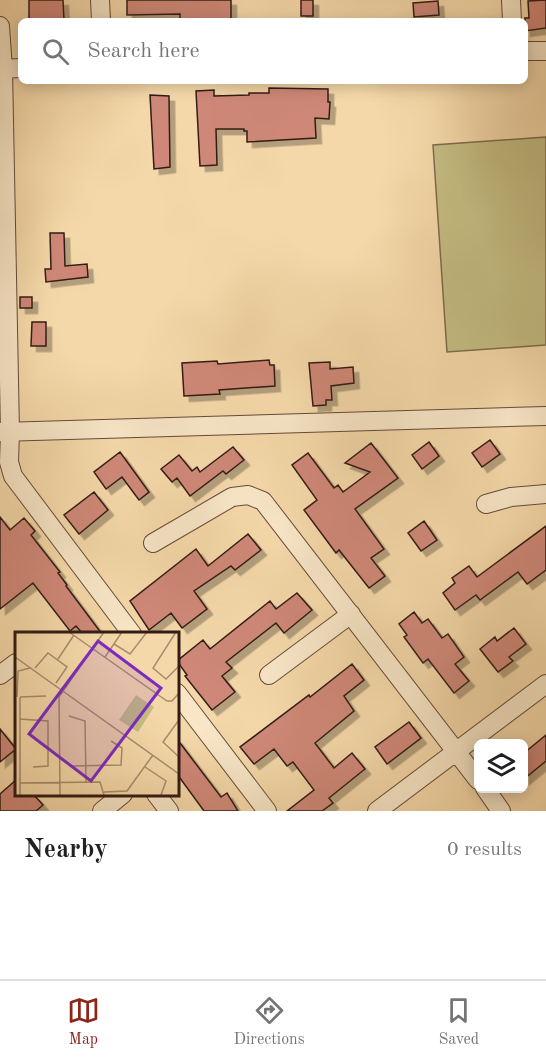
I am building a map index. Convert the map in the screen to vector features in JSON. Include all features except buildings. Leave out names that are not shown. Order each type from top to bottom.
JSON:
[{"type":"street","points":[[100,0],[101,18]]},
{"type":"street","points":[[511,0],[512,18]]},
{"type":"street","points":[[0,26],[8,69],[5,432],[9,462],[13,476],[130,632]]},
{"type":"street","points":[[528,51],[546,51]]},
{"type":"street","points":[[5,432],[546,416]]},
{"type":"street","points":[[486,504],[511,497],[546,494]]},
{"type":"street","points":[[153,543],[232,497],[240,495],[256,497],[263,501],[474,775]]},
{"type":"street","points":[[269,675],[351,614]]},
{"type":"street","points":[[0,675],[15,664]]},
{"type":"street","points":[[377,811],[546,684]]},
{"type":"street","points":[[178,694],[267,811]]},
{"type":"street","points":[[488,793],[501,811]]},
{"type":"street","points":[[102,811],[122,796]]},
{"type":"street","points":[[157,796],[169,811]]},
{"type":"shaded area","points":[[546,137],[546,345],[447,352],[433,145]]}]
